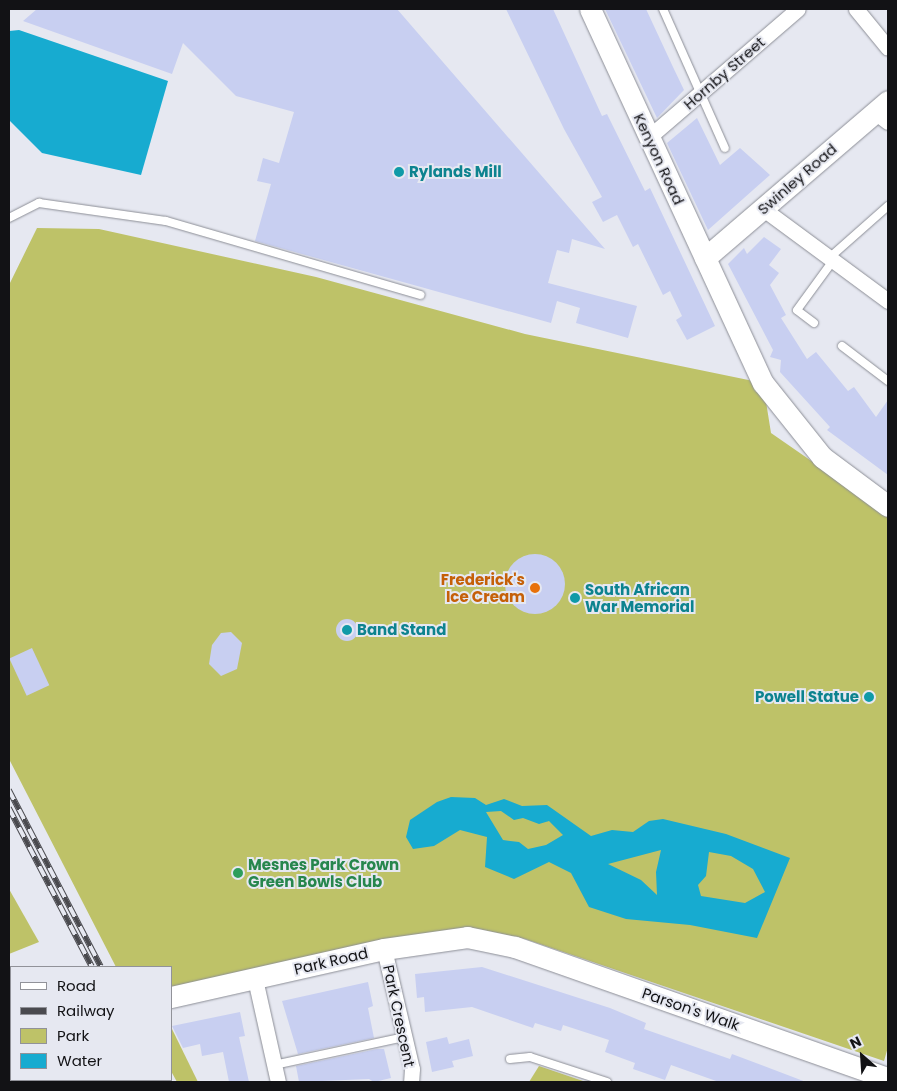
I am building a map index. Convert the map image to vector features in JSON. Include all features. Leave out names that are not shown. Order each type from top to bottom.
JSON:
[{"type":"main road","name":"Kenyon Road","points":[[590,9],[763,383],[789,420],[822,457],[888,506]]},
{"type":"main road","name":"Swinley Road","points":[[705,258],[762,208],[884,112]]},
{"type":"main road","name":"Park Road","points":[[172,997],[384,949],[447,938],[493,941]]},
{"type":"main road","name":"Parson's Walk","points":[[493,941],[888,1078]]},
{"type":"street","name":"Hornby Street","points":[[649,137],[798,9]]},
{"type":"street","points":[[856,9],[888,48]]},
{"type":"street","points":[[762,208],[830,261],[888,301]]},
{"type":"street","name":"Park Crescent","points":[[384,949],[405,1038],[411,1082]]},
{"type":"street","points":[[255,979],[278,1082]]},
{"type":"lane","points":[[663,9],[726,148]]},
{"type":"lane","points":[[9,218],[39,203],[166,221],[420,295]]},
{"type":"lane","points":[[814,322],[797,310],[830,261],[888,206]]},
{"type":"lane","points":[[842,346],[888,382]]},
{"type":"lane","points":[[274,1064],[405,1038]]},
{"type":"lane","points":[[510,1059],[530,1057],[607,1082]]},
{"type":"green space","points":[[37,228],[99,229],[316,277],[525,334],[763,383],[771,433],[888,514],[888,1047],[884,1061],[525,939],[478,929],[172,991],[172,966],[115,966],[9,759],[9,285]]},
{"type":"green space","points":[[9,889],[39,942],[9,954]]},
{"type":"green space","points":[[172,1029],[198,1082],[177,1082],[172,1073]]},
{"type":"green space","points":[[539,1066],[586,1082],[529,1082]]},
{"type":"water","points":[[19,30],[168,81],[141,175],[42,153],[9,120],[9,31]]},
{"type":"water","points":[[451,797],[475,798],[486,805],[504,799],[522,806],[547,805],[591,836],[612,830],[633,832],[649,821],[663,819],[726,834],[790,858],[757,938],[690,925],[626,919],[589,907],[571,873],[549,862],[514,879],[485,867],[487,837],[460,830],[434,846],[413,849],[406,837],[410,820],[437,802]],"holes":[[[501,811],[514,820],[523,818],[539,824],[549,821],[563,835],[546,845],[528,849],[519,842],[503,840],[486,812]],[[661,850],[656,872],[657,895],[641,880],[608,864]],[[709,852],[731,856],[753,869],[765,892],[745,903],[701,896],[698,885],[706,876]]]},
{"type":"building","name":"Rylands Mill","points":[[37,9],[397,9],[605,249],[572,239],[569,253],[557,250],[548,283],[637,306],[628,338],[576,323],[580,308],[557,301],[551,323],[255,241],[271,184],[257,181],[263,158],[279,163],[294,112],[236,96],[183,43],[172,74],[23,21]]},
{"type":"building","points":[[506,9],[553,9],[602,116],[607,114],[645,191],[650,188],[715,326],[687,340],[676,320],[682,316],[670,291],[663,295],[638,244],[633,247],[617,215],[603,222],[592,202],[602,197],[564,129]]},
{"type":"building","points":[[605,9],[646,9],[684,90],[657,118]]},
{"type":"building","points":[[697,118],[720,165],[740,148],[770,175],[708,230],[667,143]]},
{"type":"building","points":[[764,237],[781,249],[769,265],[779,273],[770,285],[786,315],[781,318],[807,359],[816,352],[848,391],[854,387],[876,417],[888,400],[888,475],[827,430],[830,427],[780,372],[781,360],[770,357],[773,350],[728,264],[744,248],[747,254]]},
{"type":"building","name":"Frederick's Ice Cream","points":[[535,554],[552,559],[560,567],[565,584],[560,601],[552,609],[535,614],[518,609],[510,601],[505,584],[510,567],[518,559]]},
{"type":"building","name":"Band Stand","points":[[343,619],[351,619],[358,626],[358,634],[351,641],[343,641],[336,634],[336,626]]},
{"type":"building","points":[[231,632],[242,643],[237,669],[221,676],[209,664],[212,645],[221,633]]},
{"type":"building","points":[[32,648],[49,685],[27,696],[9,659]]},
{"type":"building","points":[[482,967],[610,1008],[646,1023],[644,1029],[730,1059],[732,1054],[806,1082],[719,1082],[671,1065],[665,1080],[633,1069],[635,1063],[605,1052],[609,1040],[563,1025],[561,1031],[535,1023],[533,1028],[472,1007],[425,1012],[424,997],[417,998],[415,974]]},
{"type":"building","points":[[368,982],[373,1006],[368,1008],[374,1038],[298,1054],[282,1001]]},
{"type":"building","points":[[240,1012],[245,1036],[239,1037],[249,1082],[229,1082],[223,1052],[202,1056],[200,1044],[183,1048],[172,1026]]},
{"type":"building","points":[[447,1037],[449,1044],[469,1039],[473,1056],[452,1061],[454,1067],[432,1072],[426,1042]]},
{"type":"building","points":[[384,1049],[391,1078],[374,1082],[369,1079],[299,1082],[296,1066]]},
{"type":"railway","points":[[9,790],[100,966]]},
{"type":"railway","points":[[9,808],[91,966]]},
{"type":"place","name":"Rylands Mill","points":[[399,172]]},
{"type":"place","name":"Frederick's Ice Cream","points":[[535,588]]},
{"type":"place","name":"South African War Memorial","points":[[575,598]]},
{"type":"place","name":"Band Stand","points":[[347,630]]},
{"type":"place","name":"Powell Statue","points":[[869,697]]},
{"type":"place","name":"Mesnes Park Crown Green Bowls Club","points":[[238,873]]}]
